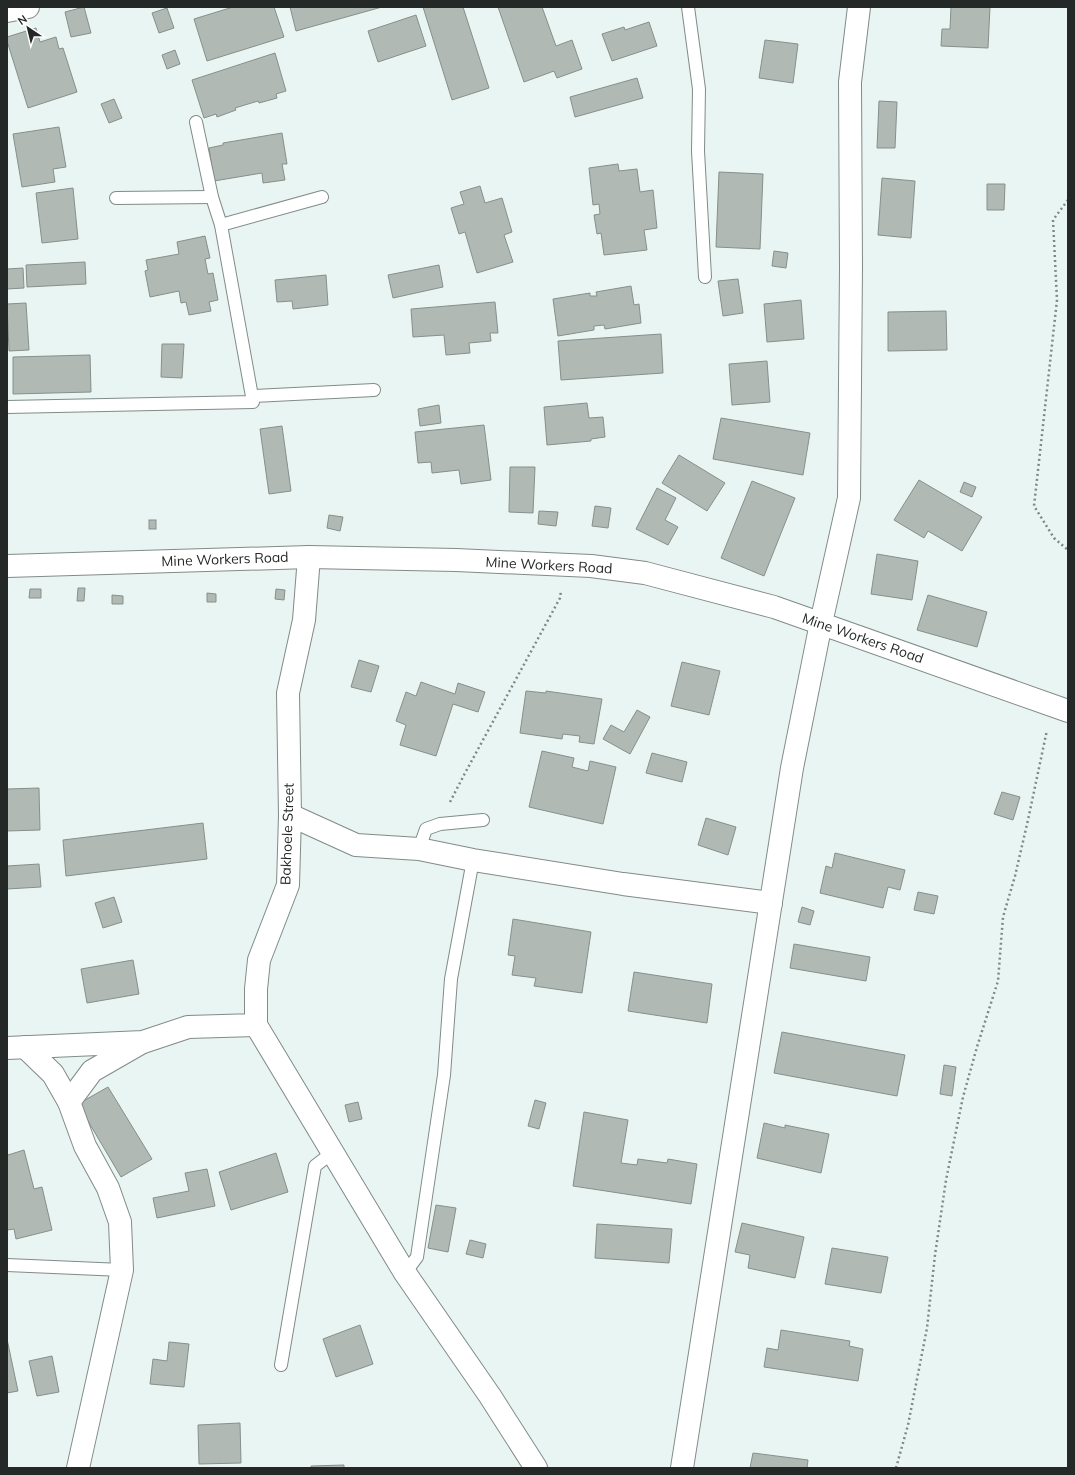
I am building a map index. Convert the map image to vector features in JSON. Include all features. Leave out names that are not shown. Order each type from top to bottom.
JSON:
[{"type":"street","points":[[7,11],[28,7]]},
{"type":"street","points":[[682,1468],[792,768],[821,623],[849,498],[851,267],[850,82],[859,7]]},
{"type":"street","name":"Mine Workers Road","points":[[7,566],[309,557],[456,560],[591,566],[645,573],[774,607],[1059,708]]},
{"type":"street","name":"Bakhoele Street","points":[[256,1025],[256,989],[259,960],[288,885],[290,815],[288,693],[304,620],[309,557]]},
{"type":"street","points":[[290,815],[356,845],[419,849],[473,860],[623,884],[771,903]]},
{"type":"street","points":[[69,1102],[92,1071],[143,1042],[188,1027],[256,1025],[405,1273],[490,1396],[536,1468]]},
{"type":"street","points":[[16,1048],[143,1042]]},
{"type":"street","points":[[16,1048],[53,1074],[69,1102],[85,1146],[108,1188],[120,1222],[122,1270],[78,1468]]},
{"type":"lane","points":[[688,7],[699,89],[698,151],[705,277]]},
{"type":"lane","points":[[7,407],[252,402],[221,225],[212,197],[196,122]]},
{"type":"lane","points":[[116,198],[212,197]]},
{"type":"lane","points":[[221,225],[322,197]]},
{"type":"lane","points":[[252,396],[374,390]]},
{"type":"lane","points":[[419,849],[426,829],[440,824],[483,820]]},
{"type":"lane","points":[[405,1273],[417,1257],[444,1075],[451,979],[473,860]]},
{"type":"lane","points":[[281,1365],[315,1166],[333,1152]]},
{"type":"lane","points":[[7,1265],[122,1270]]},
{"type":"path","points":[[1068,200],[1053,220],[1057,300],[1034,506],[1054,538],[1068,550]]},
{"type":"path","points":[[440,824],[464,775],[560,598],[566,565]]},
{"type":"path","points":[[896,1468],[908,1425],[928,1328],[935,1255],[950,1157],[963,1097],[998,981],[1003,917],[1015,876],[1046,740],[1059,708]]},
{"type":"building","points":[[84,7],[91,33],[71,37],[65,12]]},
{"type":"building","points":[[233,7],[274,7],[284,37],[207,61],[194,19]]},
{"type":"building","points":[[290,7],[382,7],[296,31]]},
{"type":"building","points":[[423,7],[463,7],[489,88],[452,100]]},
{"type":"building","points":[[498,7],[542,7],[556,46],[572,40],[582,69],[557,78],[554,71],[524,82]]},
{"type":"building","points":[[951,7],[990,7],[988,48],[941,46],[942,29],[950,29]]},
{"type":"building","points":[[167,8],[174,28],[159,33],[152,13]]},
{"type":"building","points":[[416,15],[426,46],[378,62],[368,31]]},
{"type":"building","points":[[649,22],[657,46],[612,61],[602,34],[624,27],[625,30]]},
{"type":"building","points":[[36,28],[40,42],[56,37],[59,49],[63,48],[77,92],[28,108],[7,37]]},
{"type":"building","points":[[765,40],[798,44],[793,83],[759,78]]},
{"type":"building","points":[[175,50],[180,64],[167,69],[162,55]]},
{"type":"building","points":[[275,53],[286,91],[276,94],[277,98],[259,103],[258,101],[235,108],[236,110],[217,117],[216,114],[204,118],[192,80]]},
{"type":"building","points":[[637,78],[643,98],[575,117],[570,97]]},
{"type":"building","points":[[114,99],[122,118],[109,123],[101,104]]},
{"type":"building","points":[[879,101],[897,102],[895,148],[877,148]]},
{"type":"building","points":[[59,127],[66,167],[53,169],[55,182],[22,187],[13,134]]},
{"type":"building","points":[[282,133],[287,164],[282,164],[285,180],[263,183],[262,173],[214,181],[209,148],[223,145],[223,143]]},
{"type":"building","points":[[618,164],[619,171],[637,169],[640,192],[653,190],[657,228],[644,230],[647,250],[604,255],[601,233],[597,234],[594,215],[600,214],[599,204],[593,205],[589,168]]},
{"type":"building","points":[[719,172],[763,174],[760,249],[716,247]]},
{"type":"building","points":[[882,178],[915,181],[911,238],[878,235]]},
{"type":"building","points":[[987,184],[1005,184],[1004,210],[987,210]]},
{"type":"building","points":[[480,186],[485,203],[502,198],[512,232],[504,235],[513,262],[477,273],[465,232],[459,234],[451,208],[464,204],[460,192]]},
{"type":"building","points":[[73,188],[78,239],[42,243],[36,193]]},
{"type":"building","points":[[205,236],[210,258],[205,259],[208,274],[213,273],[218,300],[209,302],[211,311],[189,315],[186,302],[181,303],[179,291],[150,297],[145,271],[148,270],[146,260],[179,254],[177,242]]},
{"type":"building","points":[[774,251],[788,253],[786,268],[772,266]]},
{"type":"building","points":[[85,262],[86,284],[27,287],[26,265]]},
{"type":"building","points":[[439,265],[443,287],[393,298],[388,275]]},
{"type":"building","points":[[23,268],[24,288],[7,289],[7,269]]},
{"type":"building","points":[[326,275],[328,305],[293,309],[292,301],[277,302],[275,280]]},
{"type":"building","points":[[738,279],[743,313],[723,316],[718,281]]},
{"type":"building","points":[[631,286],[634,305],[639,304],[641,323],[605,329],[604,325],[594,326],[594,330],[558,336],[553,299],[590,293],[590,296],[597,296],[596,292]]},
{"type":"building","points":[[801,300],[804,339],[767,342],[764,304]]},
{"type":"building","points":[[495,302],[498,333],[490,333],[491,341],[469,343],[470,353],[446,355],[444,335],[413,337],[411,309]]},
{"type":"building","points":[[26,303],[29,350],[9,351],[7,304]]},
{"type":"building","points":[[946,311],[947,350],[888,351],[888,312]]},
{"type":"building","points":[[661,334],[663,373],[561,380],[558,341]]},
{"type":"building","points":[[162,344],[184,344],[182,378],[161,377]]},
{"type":"building","points":[[90,355],[91,392],[13,394],[13,357]]},
{"type":"building","points":[[767,361],[770,402],[732,405],[729,364]]},
{"type":"building","points":[[587,403],[589,418],[603,417],[605,437],[591,439],[591,441],[547,445],[544,407]]},
{"type":"building","points":[[439,405],[441,423],[420,426],[418,409]]},
{"type":"building","points":[[721,418],[810,433],[803,475],[713,459]]},
{"type":"building","points":[[484,425],[491,480],[461,484],[459,470],[432,473],[431,462],[418,463],[415,432]]},
{"type":"building","points":[[282,426],[291,491],[269,494],[260,429]]},
{"type":"building","points":[[679,455],[725,483],[707,511],[662,483]]},
{"type":"building","points":[[510,467],[535,467],[533,513],[509,512]]},
{"type":"building","points":[[919,480],[982,517],[962,551],[928,531],[924,538],[894,520]]},
{"type":"building","points":[[752,481],[795,498],[764,576],[721,558]]},
{"type":"building","points":[[964,482],[976,487],[972,497],[960,492]]},
{"type":"building","points":[[657,488],[676,498],[665,520],[678,527],[668,545],[636,529]]},
{"type":"building","points":[[595,506],[611,508],[608,528],[592,526]]},
{"type":"building","points":[[539,511],[558,512],[556,526],[538,524]]},
{"type":"building","points":[[329,515],[343,517],[340,531],[327,528]]},
{"type":"building","points":[[149,520],[156,520],[156,529],[149,529]]},
{"type":"building","points":[[877,554],[918,561],[912,600],[871,594]]},
{"type":"building","points":[[78,588],[85,588],[84,601],[77,601]]},
{"type":"building","points":[[30,589],[41,589],[41,598],[29,598]]},
{"type":"building","points":[[276,589],[285,590],[284,600],[275,599]]},
{"type":"building","points":[[207,593],[216,594],[216,602],[207,602]]},
{"type":"building","points":[[112,595],[123,596],[123,604],[112,604]]},
{"type":"building","points":[[928,595],[987,612],[977,647],[917,630]]},
{"type":"building","points":[[359,660],[379,666],[371,692],[351,687]]},
{"type":"building","points":[[682,662],[720,671],[709,715],[671,706]]},
{"type":"building","points":[[421,682],[455,694],[458,683],[485,692],[478,712],[453,704],[436,756],[400,745],[406,725],[396,721],[406,692],[416,696]]},
{"type":"building","points":[[526,691],[546,693],[546,691],[602,699],[594,744],[579,742],[580,736],[563,734],[562,739],[520,733]]},
{"type":"building","points":[[637,710],[650,717],[630,754],[603,739],[611,725],[624,732]]},
{"type":"building","points":[[542,751],[574,758],[572,767],[588,771],[590,761],[616,767],[603,824],[529,807]]},
{"type":"building","points":[[652,753],[687,762],[682,782],[646,773]]},
{"type":"building","points":[[39,788],[40,830],[7,831],[7,789]]},
{"type":"building","points":[[1002,792],[1020,797],[1013,820],[994,814]]},
{"type":"building","points":[[706,818],[736,827],[728,855],[698,845]]},
{"type":"building","points":[[203,823],[207,859],[66,876],[63,840]]},
{"type":"building","points":[[835,853],[905,870],[900,890],[888,887],[883,908],[820,893],[826,866],[832,868]]},
{"type":"building","points":[[39,864],[41,887],[7,889],[7,866]]},
{"type":"building","points":[[918,892],[938,896],[934,914],[914,910]]},
{"type":"building","points":[[114,897],[122,922],[103,928],[95,903]]},
{"type":"building","points":[[802,907],[814,911],[810,925],[798,922]]},
{"type":"building","points":[[513,919],[591,932],[582,993],[534,986],[536,978],[512,975],[515,956],[508,955]]},
{"type":"building","points":[[794,944],[870,957],[866,981],[790,968]]},
{"type":"building","points":[[133,960],[139,994],[87,1003],[81,969]]},
{"type":"building","points":[[634,972],[712,984],[707,1023],[628,1011]]},
{"type":"building","points":[[782,1032],[905,1055],[897,1096],[774,1073]]},
{"type":"building","points":[[944,1065],[956,1067],[952,1096],[940,1094]]},
{"type":"building","points":[[108,1087],[152,1159],[121,1177],[78,1104]]},
{"type":"building","points":[[535,1100],[546,1103],[539,1129],[528,1126]]},
{"type":"building","points":[[358,1102],[362,1119],[349,1122],[345,1105]]},
{"type":"building","points":[[584,1112],[628,1120],[621,1163],[637,1165],[638,1159],[667,1163],[668,1159],[697,1164],[691,1204],[573,1186]]},
{"type":"building","points":[[764,1123],[785,1128],[785,1125],[829,1134],[821,1173],[757,1158]]},
{"type":"building","points":[[24,1150],[34,1189],[42,1187],[52,1230],[16,1239],[14,1229],[7,1230],[7,1153],[8,1155]]},
{"type":"building","points":[[276,1153],[288,1192],[231,1210],[219,1172]]},
{"type":"building","points":[[207,1169],[215,1206],[157,1218],[153,1198],[189,1191],[185,1173]]},
{"type":"building","points":[[436,1205],[456,1208],[448,1252],[428,1248]]},
{"type":"building","points":[[742,1223],[804,1237],[795,1278],[748,1268],[750,1255],[735,1252]]},
{"type":"building","points":[[597,1224],[672,1229],[669,1263],[595,1258]]},
{"type":"building","points":[[470,1240],[486,1244],[483,1258],[466,1254]]},
{"type":"building","points":[[832,1248],[888,1257],[881,1293],[825,1284]]},
{"type":"building","points":[[360,1325],[373,1364],[336,1377],[323,1339]]},
{"type":"building","points":[[781,1330],[850,1341],[849,1346],[863,1349],[858,1381],[764,1367],[767,1348],[778,1350]]},
{"type":"building","points":[[7,1339],[18,1391],[7,1393]]},
{"type":"building","points":[[169,1342],[189,1344],[184,1387],[150,1384],[153,1359],[167,1361]]},
{"type":"building","points":[[52,1356],[59,1392],[37,1396],[29,1361]]},
{"type":"building","points":[[240,1423],[241,1463],[199,1464],[198,1425]]},
{"type":"building","points":[[753,1453],[808,1460],[807,1468],[750,1468]]},
{"type":"building","points":[[344,1465],[344,1468],[311,1468],[311,1466]]}]
